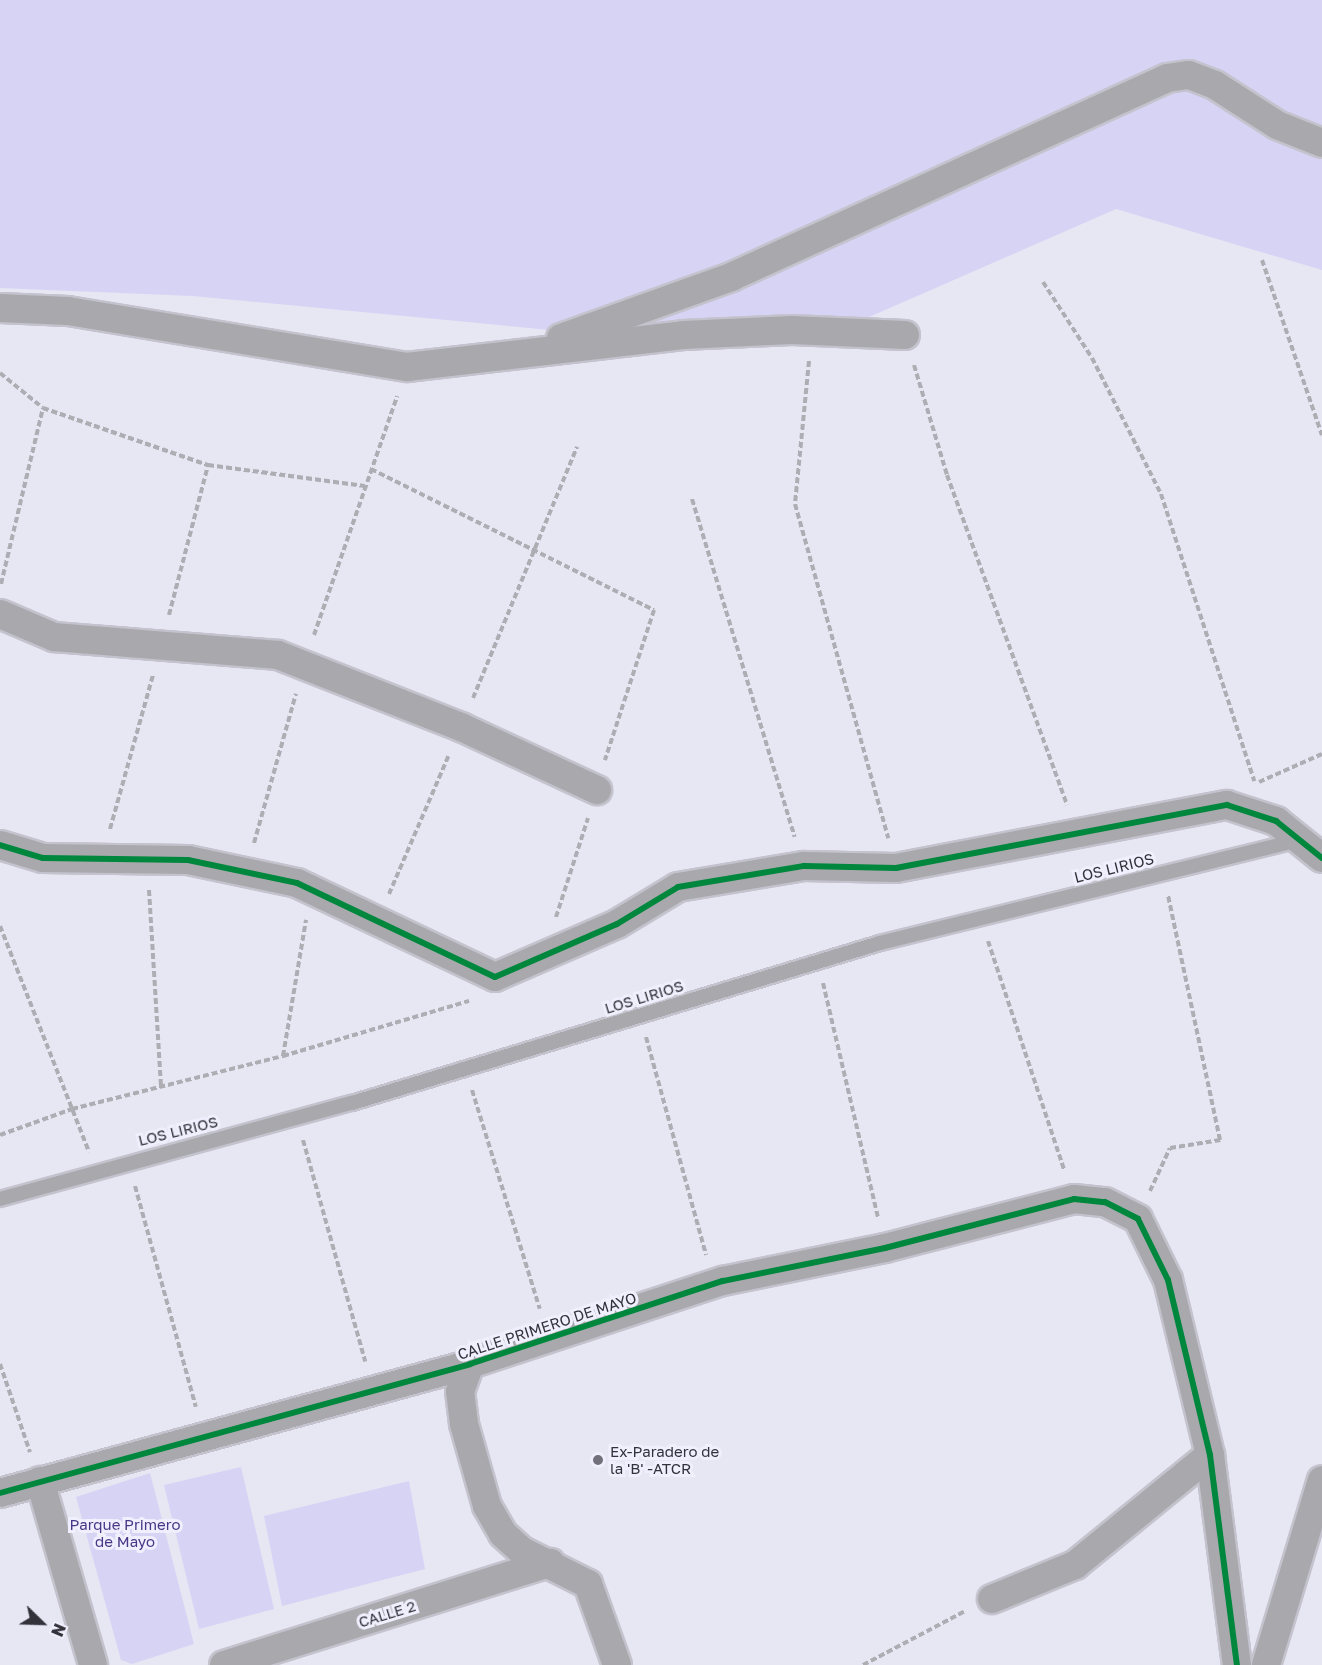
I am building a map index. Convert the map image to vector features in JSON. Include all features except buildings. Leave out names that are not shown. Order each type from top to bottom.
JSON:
[{"type":"street","points":[[511,356],[731,278],[1167,78],[1189,75],[1215,85],[1277,125],[1322,143]]},
{"type":"street","points":[[0,308],[68,311],[407,367],[683,335],[812,331],[905,335]]},
{"type":"street","points":[[0,614],[54,637],[278,655],[461,727],[597,790]]},
{"type":"street","points":[[0,845],[43,858],[188,860],[246,872],[312,890],[378,919],[495,977],[617,924],[678,887],[804,866],[896,868],[1077,831],[1227,805],[1276,821],[1322,858]]},
{"type":"street","name":"CALLE PRIMERO DE MAYO","points":[[0,1493],[470,1364],[714,1284],[885,1248],[1074,1199],[1105,1202],[1138,1219]]},
{"type":"street","points":[[1138,1219],[1168,1280],[1210,1455],[1237,1665]]},
{"type":"street","points":[[470,1364],[460,1391],[462,1413],[487,1506],[503,1534],[522,1551],[588,1584],[617,1665]]},
{"type":"street","points":[[992,1599],[1075,1564],[1210,1455]]},
{"type":"street","points":[[1266,1665],[1322,1480]]},
{"type":"street","points":[[40,1481],[93,1665]]},
{"type":"street","name":"CALLE 2","points":[[224,1665],[550,1563]]},
{"type":"lane","name":"LOS LIRIOS","points":[[0,1199],[96,1169],[297,1118],[818,962],[980,918],[1301,840]]},
{"type":"path","points":[[1262,260],[1322,435]]},
{"type":"path","points":[[1044,282],[1092,358],[1161,494],[1255,784]]},
{"type":"path","points":[[812,331],[795,504],[896,868]]},
{"type":"path","points":[[905,335],[947,475],[1077,831]]},
{"type":"path","points":[[246,872],[304,665],[407,367]]},
{"type":"path","points":[[0,373],[43,408],[208,465],[365,486]]},
{"type":"path","points":[[0,587],[43,408]]},
{"type":"path","points":[[378,919],[461,727],[532,546],[577,447]]},
{"type":"path","points":[[371,469],[532,546],[654,610]]},
{"type":"path","points":[[692,499],[804,866]]},
{"type":"path","points":[[1227,805],[1255,784],[1322,754]]},
{"type":"path","points":[[147,860],[161,1087]]},
{"type":"path","points":[[1138,1219],[1170,1148],[1220,1140],[1163,873]]},
{"type":"path","points":[[283,1056],[312,890]]},
{"type":"path","points":[[980,918],[1074,1199]]},
{"type":"path","points":[[0,927],[96,1169]]},
{"type":"path","points":[[818,962],[885,1248]]},
{"type":"path","points":[[0,1134],[72,1109],[283,1056],[473,999],[495,977]]},
{"type":"path","points":[[640,1016],[714,1284]]},
{"type":"path","points":[[465,1069],[550,1338]]},
{"type":"path","points":[[297,1118],[374,1390]]},
{"type":"path","points":[[128,1161],[205,1436]]},
{"type":"path","points":[[0,1364],[40,1481]]},
{"type":"path","points":[[863,1665],[894,1644],[992,1599]]},
{"type":"green space","points":[[0,0],[1322,0],[1322,270],[1116,209],[860,321],[688,343],[193,296],[0,288]]},
{"type":"green space","points":[[241,1467],[274,1609],[199,1629],[164,1485]]},
{"type":"green space","name":"Parque Primero de Mayo","points":[[150,1473],[194,1644],[132,1664],[121,1660],[76,1497]]},
{"type":"green space","points":[[409,1481],[425,1569],[282,1606],[264,1516]]},
{"type":"cycle path","points":[[0,845],[43,858],[188,860],[297,883],[495,977],[617,924],[678,887],[804,866],[896,868],[1227,805],[1276,821],[1322,858]]},
{"type":"cycle path","points":[[0,1493],[470,1364],[723,1281],[885,1248],[1074,1199],[1105,1202],[1138,1219],[1168,1280],[1210,1455],[1237,1665]]},
{"type":"place","name":"Ex-Paradero de la 'B' -ATCR","points":[[598,1460]]}]
